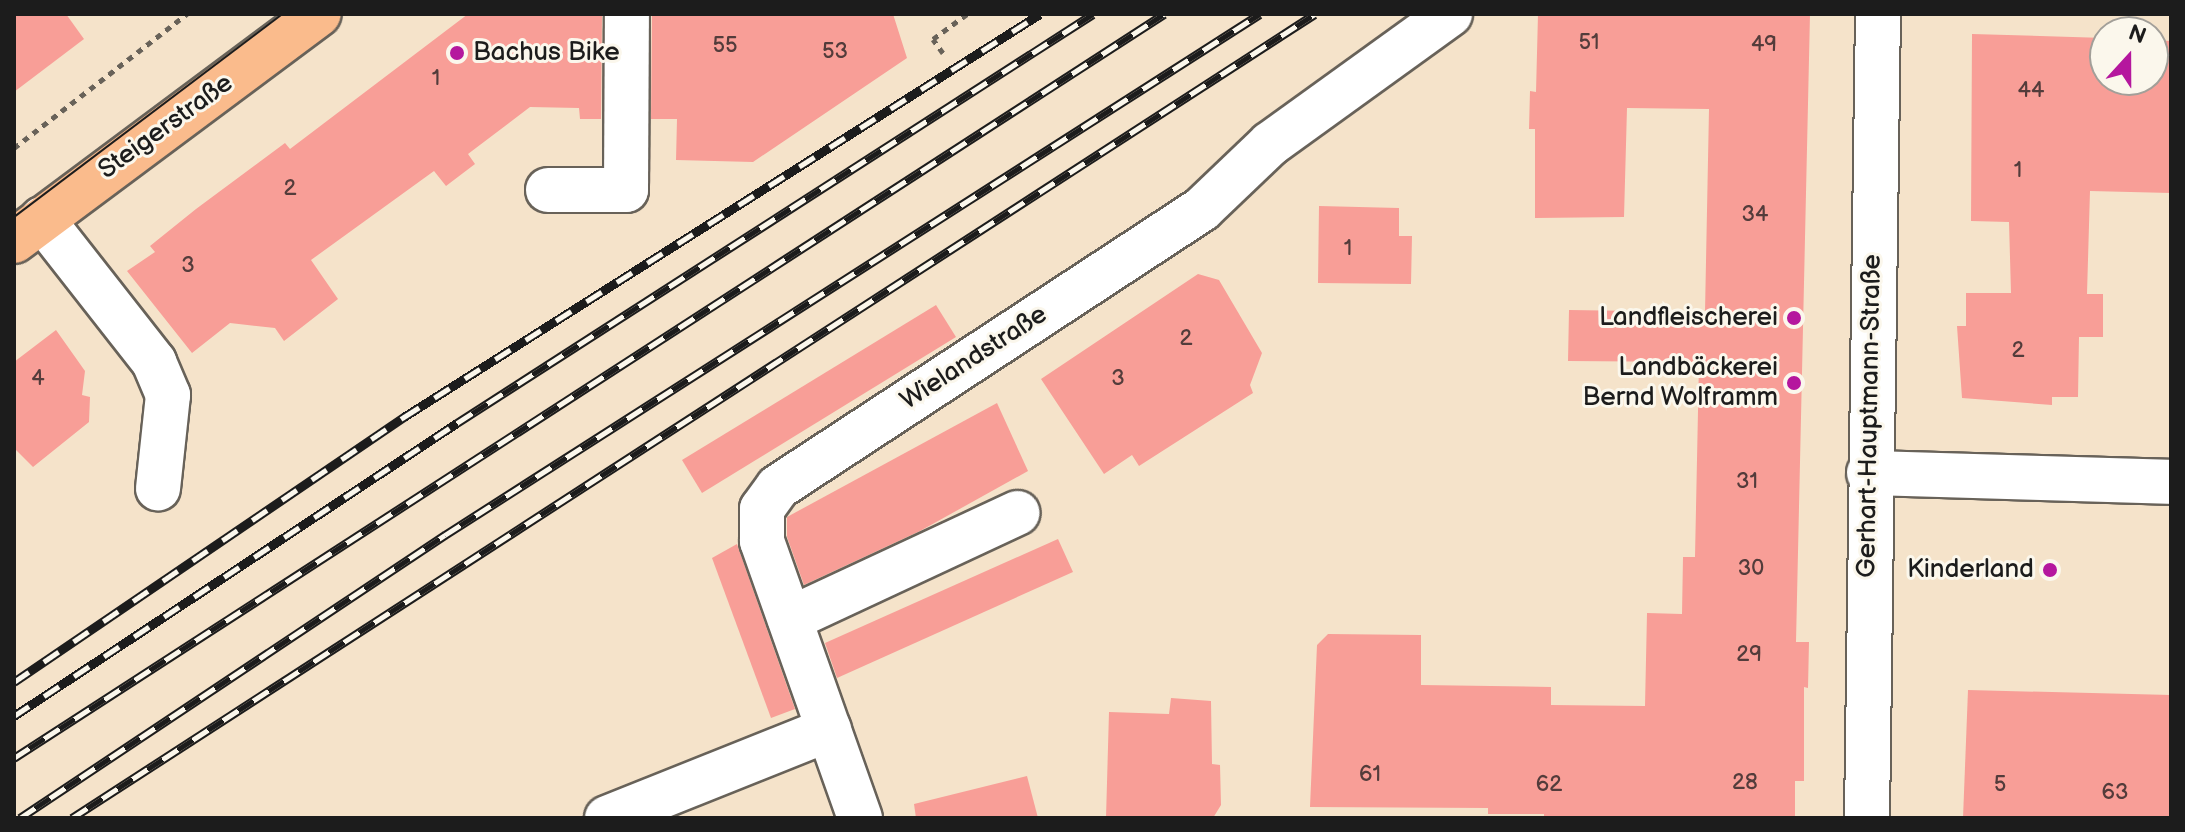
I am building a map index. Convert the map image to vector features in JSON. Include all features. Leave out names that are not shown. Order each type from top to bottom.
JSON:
[{"type":"main road","name":"Steigerstraße","points":[[28,230],[319,14]]},
{"type":"street","points":[[548,190],[626,190],[627,14]]},
{"type":"street","name":"Wielandstraße","points":[[860,818],[762,541],[762,509],[778,487],[1202,209],[1270,144],[1450,14]]},
{"type":"street","name":"Gerhart-Hauptmann-Straße","points":[[1867,818],[1869,473],[1878,14]]},
{"type":"street","points":[[28,230],[154,362],[168,395],[158,488]]},
{"type":"street","points":[[1869,473],[2171,482]]},
{"type":"street","points":[[790,619],[1017,513]]},
{"type":"street","points":[[607,818],[829,729]]},
{"type":"path","points":[[14,148],[187,14]]},
{"type":"path","points":[[943,53],[933,39],[967,14]]},
{"type":"building","points":[[14,14],[66,14],[84,39],[14,92]]},
{"type":"building","points":[[468,14],[602,14],[601,119],[580,119],[579,108],[530,107],[468,154],[475,164],[446,186],[434,171],[311,260],[338,299],[284,341],[275,328],[230,323],[192,353],[127,271],[155,252],[150,246],[196,209],[285,143],[290,149]]},
{"type":"building","points":[[652,14],[893,14],[907,58],[753,162],[676,160],[677,119],[651,119]]},
{"type":"building","points":[[1538,14],[1810,14],[1796,642],[1809,642],[1808,688],[1804,687],[1804,781],[1795,781],[1795,818],[1544,818],[1544,814],[1488,814],[1488,808],[1310,807],[1317,645],[1328,634],[1421,635],[1421,685],[1551,687],[1551,705],[1645,706],[1647,613],[1682,614],[1683,557],[1695,557],[1699,362],[1568,361],[1569,310],[1705,312],[1709,109],[1627,108],[1624,217],[1535,218],[1535,129],[1529,129],[1530,91],[1536,92]]},
{"type":"building","points":[[1972,34],[2089,38],[2089,96],[2169,96],[2171,41],[2171,193],[2090,191],[2087,294],[2103,294],[2103,337],[2079,337],[2078,397],[2052,397],[2052,405],[1962,398],[1957,326],[1966,326],[1966,293],[2011,293],[2009,222],[1971,221]]},
{"type":"building","points":[[1319,206],[1399,208],[1399,236],[1412,236],[1411,284],[1318,283]]},
{"type":"building","points":[[1198,274],[1219,280],[1262,353],[1250,385],[1253,393],[1139,466],[1132,455],[1104,474],[1041,379]]},
{"type":"building","points":[[936,305],[956,337],[702,493],[682,460]]},
{"type":"building","points":[[56,330],[85,371],[82,395],[90,397],[89,422],[33,467],[14,448],[14,362]]},
{"type":"building","points":[[997,403],[1028,471],[920,531],[804,585],[787,537],[787,517]]},
{"type":"building","points":[[1058,539],[1073,572],[837,678],[825,643]]},
{"type":"building","points":[[737,544],[795,709],[771,718],[712,558]]},
{"type":"building","points":[[1968,690],[2171,695],[2171,818],[1963,818]]},
{"type":"building","points":[[1171,698],[1211,701],[1212,764],[1220,765],[1221,805],[1213,818],[1106,818],[1109,712],[1169,714]]},
{"type":"building","points":[[1027,776],[1038,818],[916,818],[914,804]]},
{"type":"tram line","points":[[14,217],[282,14]]},
{"type":"railway","points":[[14,682],[404,417],[1040,14]]},
{"type":"railway","points":[[14,716],[457,423],[1093,14]]},
{"type":"railway","points":[[14,758],[1164,14]]},
{"type":"railway","points":[[20,818],[445,535],[1260,14]]},
{"type":"railway","points":[[72,818],[1315,14]]},
{"type":"place","name":"Bachus Bike","points":[[457,53]]},
{"type":"place","name":"Landfleischerei","points":[[1794,318]]},
{"type":"place","name":"Landbäckerei Bernd Wolframm","points":[[1794,383]]},
{"type":"place","name":"Kinderland","points":[[2050,570]]}]
